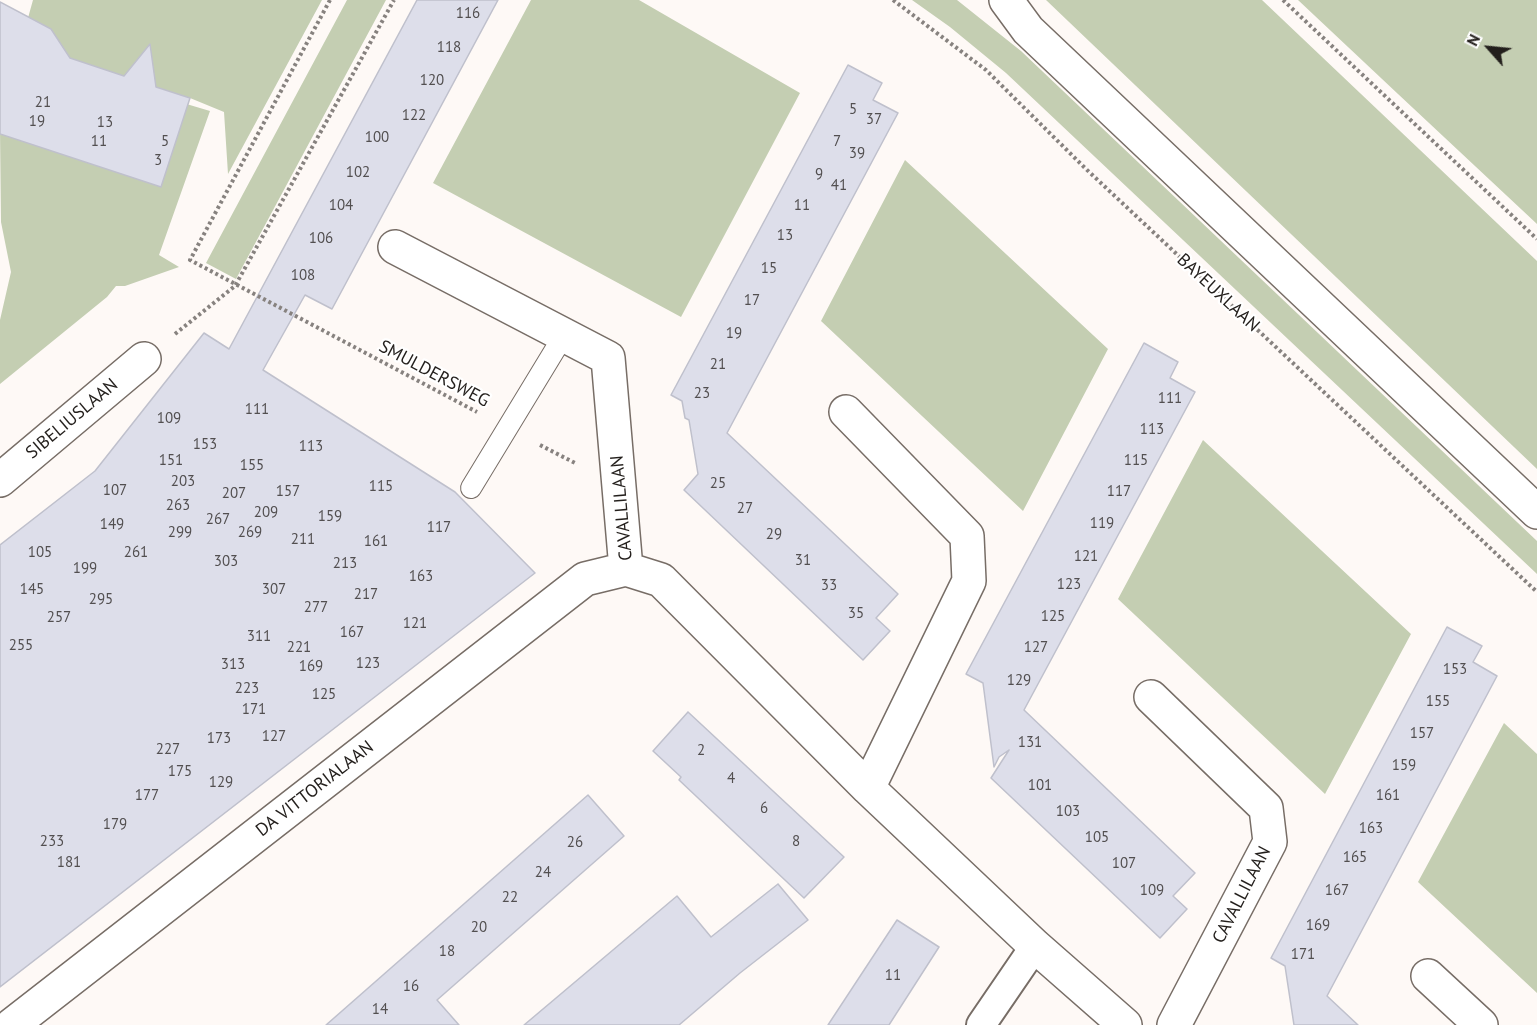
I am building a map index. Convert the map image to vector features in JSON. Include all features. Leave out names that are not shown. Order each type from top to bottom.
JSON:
[{"type":"street","points":[[982,0],[1028,30]]},
{"type":"street","points":[[1006,0],[1028,30],[1537,512]]},
{"type":"street","name":"CAVALLILAAN","points":[[394,247],[608,358],[621,487],[626,569],[661,580],[868,788],[1035,946],[1125,1025]]},
{"type":"street","name":"SIBELIUSLAAN","points":[[0,480],[144,359]]},
{"type":"street","points":[[846,412],[968,536],[969,581],[868,788]]},
{"type":"street","name":"DA VITTORIALAAN","points":[[12,1025],[585,579],[626,569]]},
{"type":"street","name":"CAVALLILAAN","points":[[1150,697],[1266,807],[1270,842],[1174,1025]]},
{"type":"street","points":[[981,1025],[1035,946]]},
{"type":"street","points":[[1428,976],[1481,1025]]},
{"type":"lane","points":[[471,488],[564,335]]},
{"type":"path","name":"SMULDERSWEG","points":[[330,0],[190,260],[235,286],[621,487]]},
{"type":"path","points":[[144,359],[235,286],[394,0]]},
{"type":"path","name":"BAYEUXLAAN","points":[[893,0],[986,70],[1086,170],[1537,592]]},
{"type":"path","points":[[1283,0],[1537,239]]},
{"type":"green space","points":[[33,0],[322,0],[228,174],[224,112],[190,98],[21,43]]},
{"type":"green space","points":[[347,0],[386,0],[236,279],[206,263]]},
{"type":"green space","points":[[531,0],[639,0],[800,93],[681,317],[433,183]]},
{"type":"green space","points":[[912,0],[957,0],[1021,51],[1537,541],[1537,574],[1006,73],[950,27]]},
{"type":"green space","points":[[1046,0],[1262,0],[1537,261],[1537,469]]},
{"type":"green space","points":[[1298,0],[1537,0],[1537,224],[1398,94]]},
{"type":"green space","points":[[173,100],[210,111],[159,255],[179,267],[125,286],[116,286],[107,297],[0,384],[0,320],[11,272],[1,222],[0,130]]},
{"type":"green space","points":[[905,160],[1108,349],[1023,511],[821,321]]},
{"type":"green space","points":[[1203,440],[1411,634],[1325,794],[1118,599]]},
{"type":"green space","points":[[1504,723],[1537,754],[1537,993],[1418,882]]},
{"type":"building","points":[[417,0],[498,0],[332,309],[305,295],[263,370],[455,492],[535,573],[0,987],[0,545],[95,471],[204,333],[229,349]]},
{"type":"building","points":[[0,2],[51,29],[70,58],[124,76],[150,44],[156,87],[190,98],[161,187],[0,134]]},
{"type":"building","points":[[848,65],[882,83],[873,100],[898,113],[727,433],[898,594],[876,618],[890,631],[863,660],[684,490],[698,474],[689,420],[685,418],[682,401],[671,395]]},
{"type":"building","points":[[1144,343],[1178,362],[1170,378],[1195,392],[1024,710],[1195,873],[1173,896],[1187,909],[1160,938],[991,778],[1009,750],[999,757],[994,767],[983,683],[966,674]]},
{"type":"building","points":[[1447,627],[1482,646],[1473,662],[1497,676],[1327,996],[1358,1025],[1294,1025],[1285,966],[1271,958]]},
{"type":"building","points":[[688,712],[844,857],[804,898],[679,780],[681,777],[653,751]]},
{"type":"building","points":[[588,795],[624,836],[437,1000],[459,1025],[326,1025]]},
{"type":"building","points":[[778,884],[808,920],[740,973],[679,1025],[524,1025],[677,896],[711,937]]},
{"type":"building","points":[[897,920],[939,947],[889,1025],[828,1025]]}]
